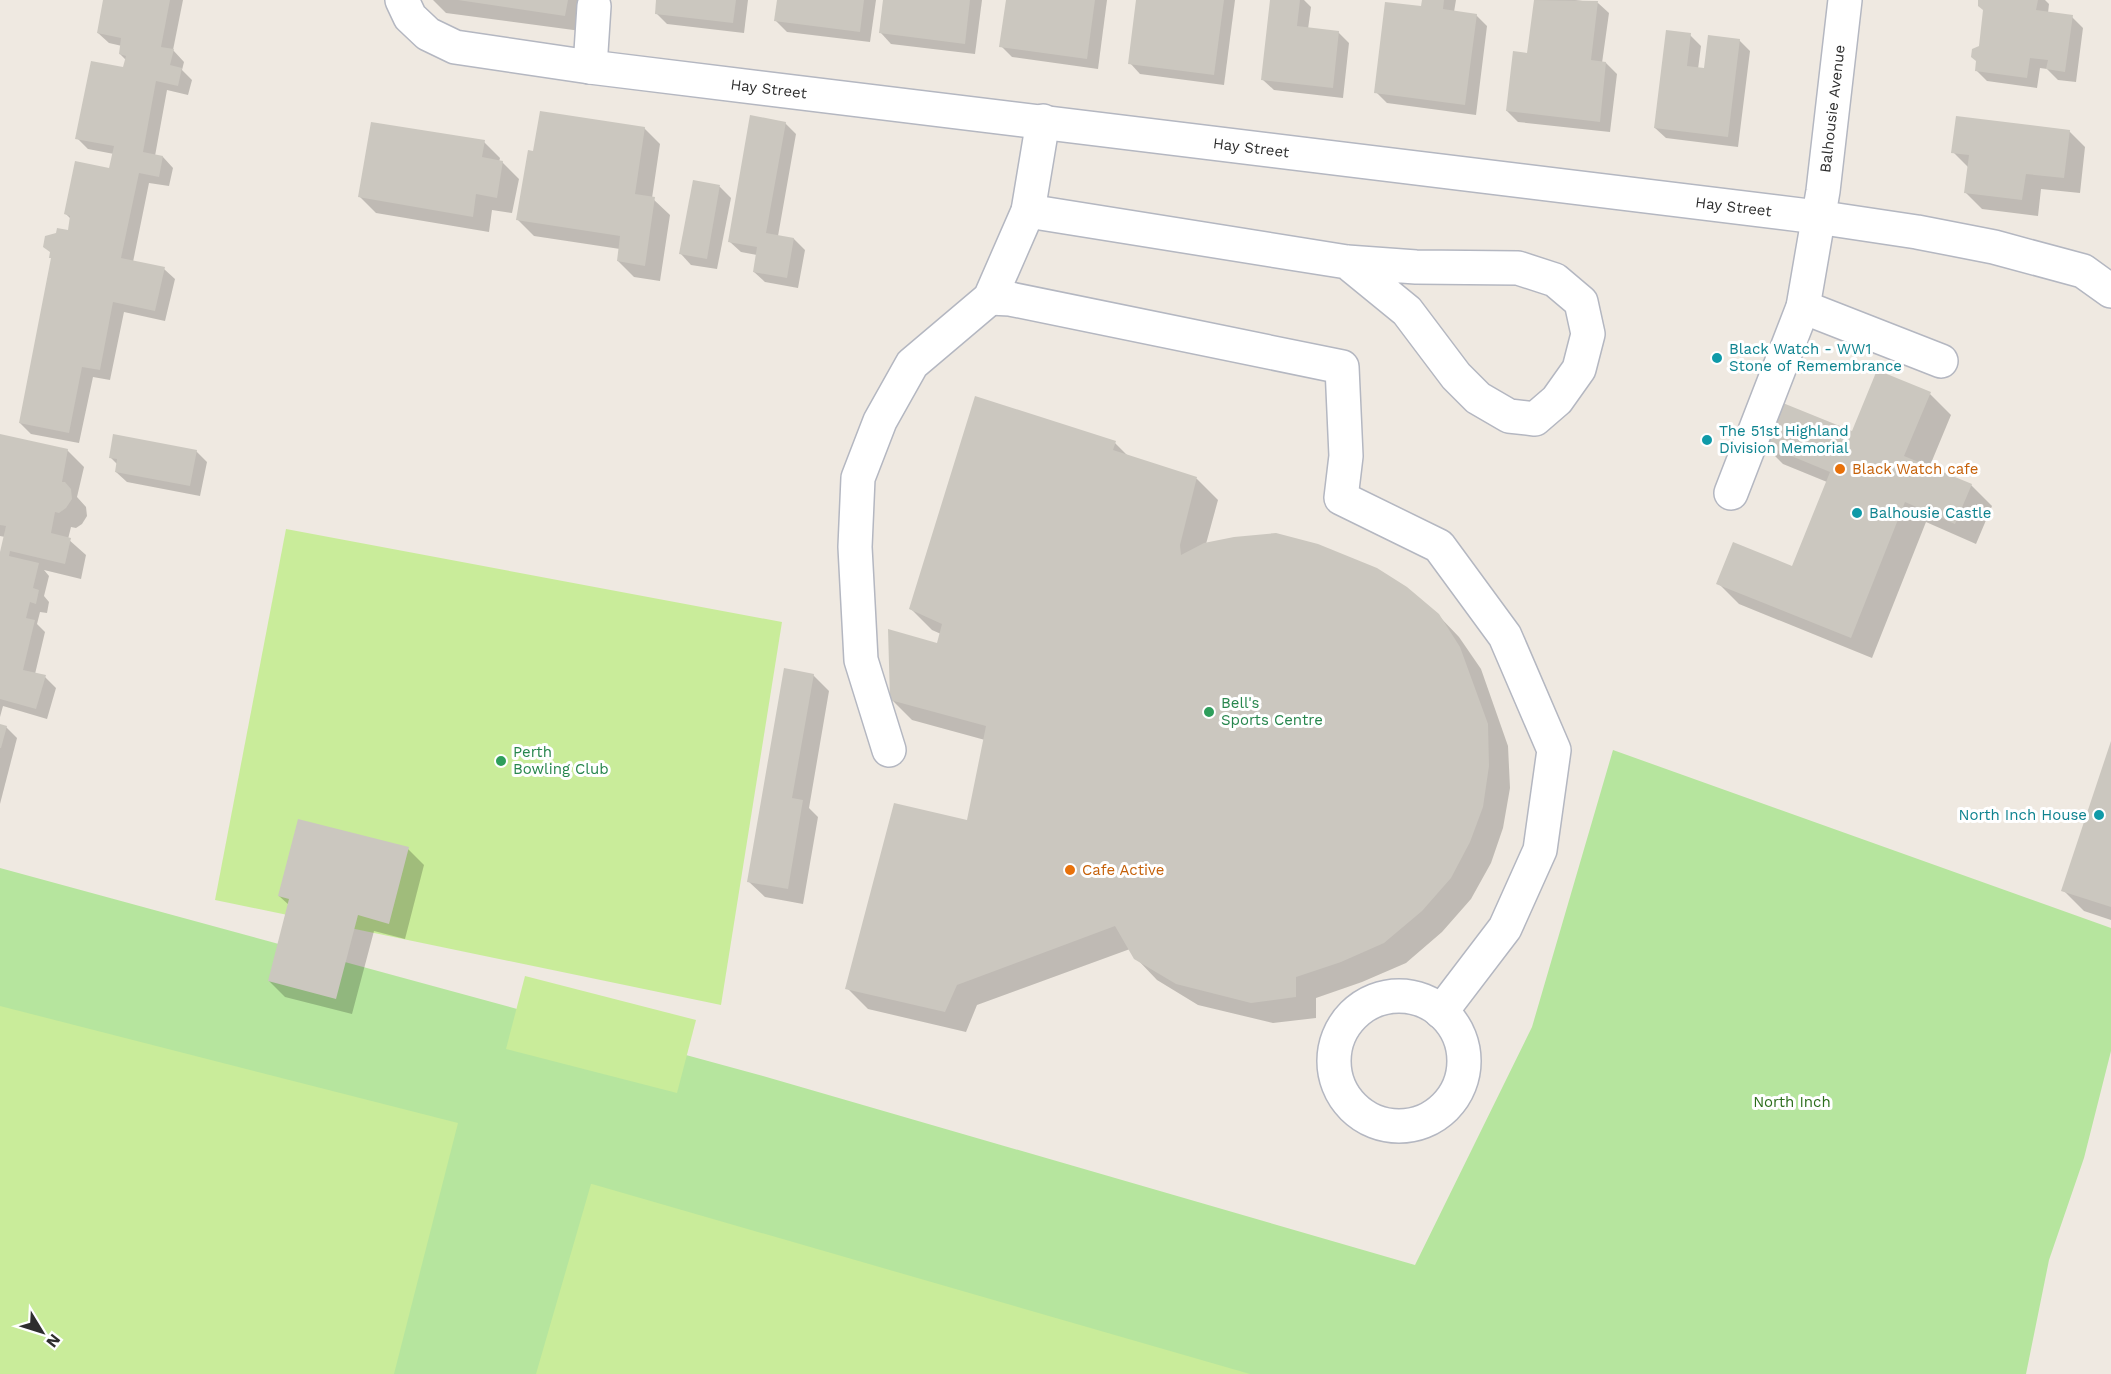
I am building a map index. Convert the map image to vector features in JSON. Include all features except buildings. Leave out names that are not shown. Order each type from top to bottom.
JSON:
[{"type":"street","name":"Hay Street","points":[[402,0],[410,17],[428,34],[455,47],[590,67],[1817,217],[1917,232],[1994,247],[2083,271],[2111,291]]},
{"type":"street","name":"Balhousie Avenue","points":[[1731,493],[1803,307],[1823,191],[1845,0]]},
{"type":"street","points":[[590,67],[594,6]]},
{"type":"street","points":[[889,750],[861,660],[855,547],[858,478],[880,421],[912,364],[990,298],[1028,211],[1043,122]]},
{"type":"street","points":[[1028,211],[1347,262],[1416,267],[1518,268],[1555,280],[1581,303],[1588,334],[1579,369],[1557,400],[1535,419],[1509,416],[1478,398],[1441,358],[1407,311],[1347,262]]},
{"type":"street","points":[[990,298],[1010,299],[1342,367],[1346,456],[1341,498],[1439,546],[1505,636],[1554,750],[1540,850],[1505,928],[1441,1012]]},
{"type":"street","points":[[1803,307],[1941,361]]},
{"type":"green space","name":"Perth Bowling Club","points":[[286,529],[782,622],[721,1005],[215,900]]},
{"type":"green space","name":"North Inch","points":[[1613,750],[2111,928],[2111,1051],[2084,1158],[2049,1260],[2026,1374],[0,1374],[0,868],[763,1076],[1415,1265],[1532,1027]]},
{"type":"green space","points":[[525,976],[696,1020],[677,1093],[506,1049]]},
{"type":"green space","points":[[0,1006],[458,1123],[394,1374],[0,1374]]},
{"type":"green space","points":[[592,1184],[1250,1374],[536,1374]]},
{"type":"place","name":"Black Watch - WW1 Stone of Remembrance","points":[[1717,358]]},
{"type":"place","name":"The 51st Highland Division Memorial","points":[[1707,440]]},
{"type":"place","name":"Black Watch cafe","points":[[1840,469]]},
{"type":"place","name":"Balhousie Castle","points":[[1857,513]]},
{"type":"place","name":"Bell's Sports Centre","points":[[1209,712]]},
{"type":"place","name":"Perth Bowling Club","points":[[501,761]]},
{"type":"place","name":"North Inch House","points":[[2099,815]]},
{"type":"place","name":"Cafe Active","points":[[1070,870]]}]
